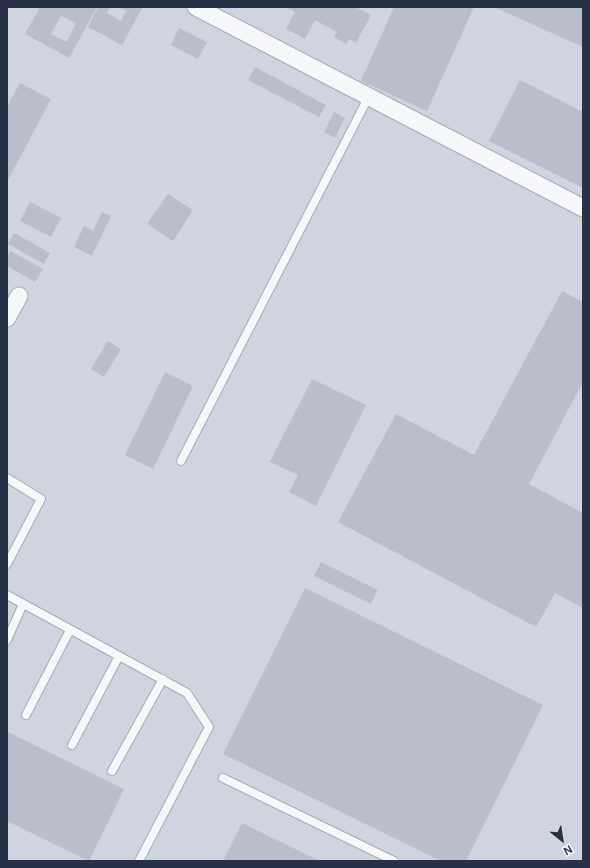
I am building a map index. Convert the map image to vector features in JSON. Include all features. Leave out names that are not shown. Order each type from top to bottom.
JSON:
[{"type":"street","points":[[196,7],[583,208]]},
{"type":"street","points":[[7,318],[19,296]]},
{"type":"lane","points":[[181,460],[369,96]]},
{"type":"lane","points":[[7,478],[41,499],[7,564]]},
{"type":"lane","points":[[7,596],[188,693],[208,727],[140,861]]},
{"type":"lane","points":[[7,640],[24,604]]},
{"type":"lane","points":[[26,715],[70,630]]},
{"type":"lane","points":[[72,746],[119,656]]},
{"type":"lane","points":[[112,771],[163,679]]},
{"type":"lane","points":[[223,778],[394,861]]},
{"type":"shaded area","points":[[7,7],[583,7],[583,861],[7,861]]},
{"type":"building","points":[[40,7],[97,7],[69,58],[25,34]],"holes":[[[61,16],[76,23],[67,42],[51,34]]]},
{"type":"building","points":[[98,7],[110,7],[107,13],[121,21],[126,11],[119,7],[143,7],[122,45],[88,27]]},
{"type":"building","points":[[286,7],[355,7],[371,15],[356,43],[349,39],[346,44],[334,37],[337,32],[315,20],[305,39],[286,29],[295,12]]},
{"type":"building","points":[[394,7],[474,7],[427,111],[361,81]]},
{"type":"building","points":[[494,7],[583,7],[583,47]]},
{"type":"building","points":[[179,28],[207,42],[198,59],[171,45]]},
{"type":"building","points":[[255,67],[326,105],[319,117],[248,80]]},
{"type":"building","points":[[520,80],[583,112],[583,188],[489,141]]},
{"type":"building","points":[[20,83],[51,99],[7,182],[7,107]]},
{"type":"building","points":[[334,112],[345,118],[335,138],[324,132]]},
{"type":"building","points":[[168,194],[193,210],[173,241],[147,224]]},
{"type":"building","points":[[30,202],[61,218],[51,237],[20,221]]},
{"type":"building","points":[[102,212],[111,216],[92,256],[74,247],[84,226],[93,231]]},
{"type":"building","points":[[14,233],[50,253],[44,264],[8,244]]},
{"type":"building","points":[[10,251],[43,269],[35,282],[7,266],[7,257]]},
{"type":"building","points":[[562,291],[583,302],[583,382],[529,484],[583,513],[583,608],[555,593],[536,627],[338,522],[396,414],[474,455]]},
{"type":"building","points":[[108,341],[121,349],[104,377],[91,369]]},
{"type":"building","points":[[165,372],[193,386],[153,469],[125,455]]},
{"type":"building","points":[[312,379],[366,405],[316,506],[289,492],[298,475],[270,462]]},
{"type":"building","points":[[321,562],[378,590],[371,604],[314,576]]},
{"type":"building","points":[[305,588],[543,705],[466,861],[441,861],[223,754]]},
{"type":"building","points":[[8,732],[124,789],[89,861],[7,821]]},
{"type":"building","points":[[242,823],[320,861],[223,861]]}]
